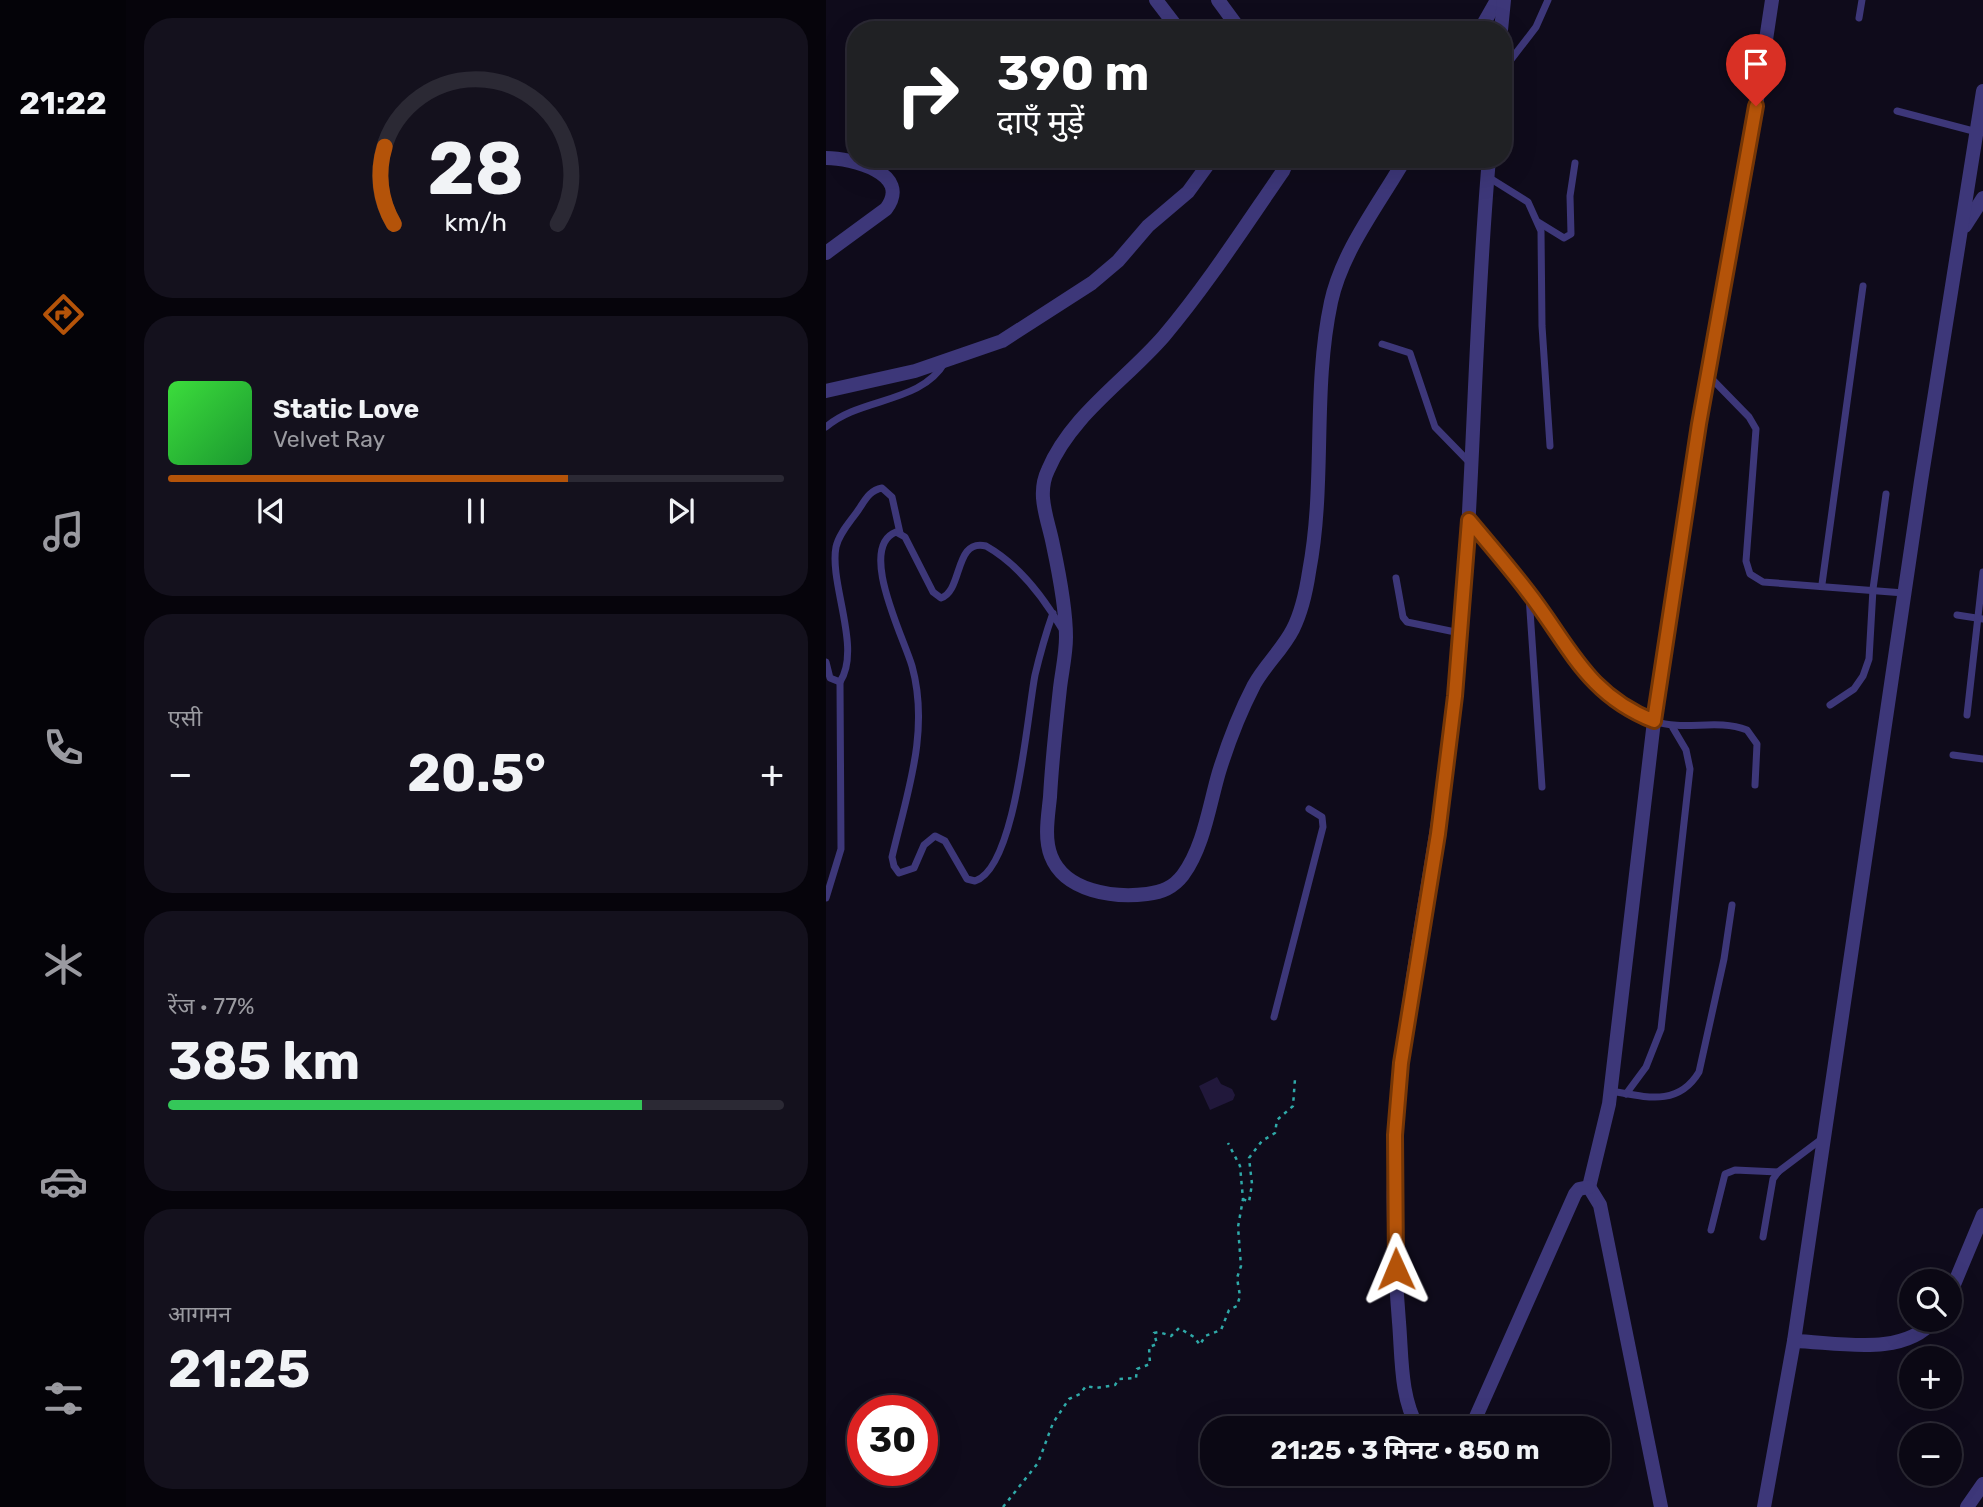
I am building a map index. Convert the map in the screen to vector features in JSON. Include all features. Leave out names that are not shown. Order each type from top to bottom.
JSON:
[{"type":"street","points":[[1156,0],[1172,21]]},
{"type":"street","points":[[1218,0],[1233,21]]},
{"type":"street","points":[[1485,21],[1497,0]]},
{"type":"street","points":[[1503,21],[1504,0]]},
{"type":"street","points":[[1661,1507],[1600,1205],[1589,1187],[1610,1091],[1654,721],[1708,375],[1748,159],[1772,0]]},
{"type":"street","points":[[1764,1507],[1794,1341],[1904,593],[1983,91]]},
{"type":"street","points":[[826,158],[847,159]]},
{"type":"street","points":[[826,253],[886,209],[892,201],[893,191],[888,180],[874,168]]},
{"type":"street","points":[[826,391],[915,371],[1002,341],[1092,283],[1118,261],[1148,226],[1177,204],[1205,168]]},
{"type":"street","points":[[1284,168],[1177,319],[1152,349],[1088,412],[1049,466],[1042,491],[1054,547],[1066,636],[1047,837],[1050,855],[1059,870],[1077,884],[1109,894],[1131,896],[1158,892],[1173,886],[1196,851],[1221,767],[1246,702],[1266,665],[1292,631],[1302,606],[1318,514],[1321,470],[1319,409],[1332,298],[1353,248],[1400,168]]},
{"type":"street","points":[[1413,1416],[1406,1397],[1397,1293],[1395,1135],[1401,1063],[1438,834],[1460,633],[1488,168]]},
{"type":"street","points":[[1960,234],[1983,198]]},
{"type":"street","points":[[1469,520],[1528,592],[1596,686],[1628,711],[1654,721]]},
{"type":"street","points":[[1476,1416],[1575,1194],[1579,1189],[1589,1187]]},
{"type":"street","points":[[1960,1269],[1983,1215]]},
{"type":"street","points":[[1794,1341],[1885,1344],[1911,1338],[1919,1332]]},
{"type":"street","points":[[1967,1507],[1983,1483]]},
{"type":"lane","points":[[1512,58],[1536,27],[1548,0]]},
{"type":"lane","points":[[1859,18],[1861,0]]},
{"type":"lane","points":[[1897,111],[1978,132]]},
{"type":"lane","points":[[1537,221],[1564,238],[1571,234],[1570,196],[1575,163]]},
{"type":"lane","points":[[1488,177],[1519,194],[1534,212],[1541,231],[1542,326],[1550,446]]},
{"type":"lane","points":[[1822,584],[1863,286]]},
{"type":"lane","points":[[1382,344],[1410,353],[1435,427],[1472,465]]},
{"type":"lane","points":[[826,427],[844,416],[933,380],[946,360]]},
{"type":"lane","points":[[1708,375],[1749,417],[1756,429],[1746,561],[1750,574],[1763,582],[1822,584],[1904,593]]},
{"type":"lane","points":[[826,898],[841,849],[840,682],[844,676],[847,645],[836,566],[837,543],[862,503],[876,489],[887,491],[892,497],[900,533],[937,597],[948,595],[967,551],[982,545],[1002,558],[1053,612],[1066,636]]},
{"type":"lane","points":[[1830,705],[1854,688],[1863,676],[1869,659],[1873,589],[1886,494]]},
{"type":"lane","points":[[900,533],[887,537],[880,558],[886,590],[913,668],[920,718],[919,746],[892,856],[894,866],[900,873],[914,868],[924,845],[935,836],[945,841],[968,879],[975,881],[991,873],[1008,827],[1026,742],[1035,677],[1053,612]]},
{"type":"lane","points":[[1967,715],[1983,572]]},
{"type":"lane","points":[[1396,578],[1403,617],[1407,622],[1460,633]]},
{"type":"lane","points":[[1528,592],[1542,787]]},
{"type":"lane","points":[[1957,615],[1979,618]]},
{"type":"lane","points":[[826,662],[830,678],[840,682]]},
{"type":"lane","points":[[1654,721],[1673,728],[1717,723],[1747,730],[1757,744],[1755,785]]},
{"type":"lane","points":[[1626,1094],[1646,1068],[1661,1028],[1690,769],[1686,750],[1673,728]]},
{"type":"lane","points":[[1952,755],[1983,759]]},
{"type":"lane","points":[[1274,1017],[1323,827],[1322,817],[1309,809]]},
{"type":"lane","points":[[1610,1091],[1658,1099],[1673,1096],[1693,1082],[1699,1072],[1724,959],[1732,905]]},
{"type":"lane","points":[[1763,1237],[1769,1191],[1777,1172],[1824,1138]]},
{"type":"lane","points":[[1711,1230],[1725,1174],[1735,1170],[1777,1172]]},
{"type":"path","points":[[1243,1199],[1249,1202],[1252,1184],[1249,1158],[1262,1141],[1275,1133],[1277,1120],[1293,1107],[1295,1079]]},
{"type":"path","points":[[1003,1507],[1038,1463],[1054,1423],[1069,1399],[1080,1394],[1086,1386],[1096,1388],[1115,1385],[1119,1379],[1136,1378],[1137,1368],[1150,1364],[1149,1347],[1157,1344],[1154,1334],[1159,1332],[1171,1336],[1179,1328],[1194,1336],[1200,1345],[1205,1336],[1221,1330],[1228,1310],[1237,1306],[1240,1296],[1237,1278],[1241,1266],[1238,1227],[1243,1199],[1240,1166],[1228,1143]]},
{"type":"building","points":[[1217,1077],[1221,1084],[1232,1089],[1235,1095],[1233,1100],[1210,1110],[1199,1086]]},
{"type":"route","points":[[1396,1269],[1395,1135],[1401,1063],[1438,834],[1455,696],[1469,520],[1528,592],[1596,686],[1628,711],[1654,721],[1699,424],[1756,106]]}]
